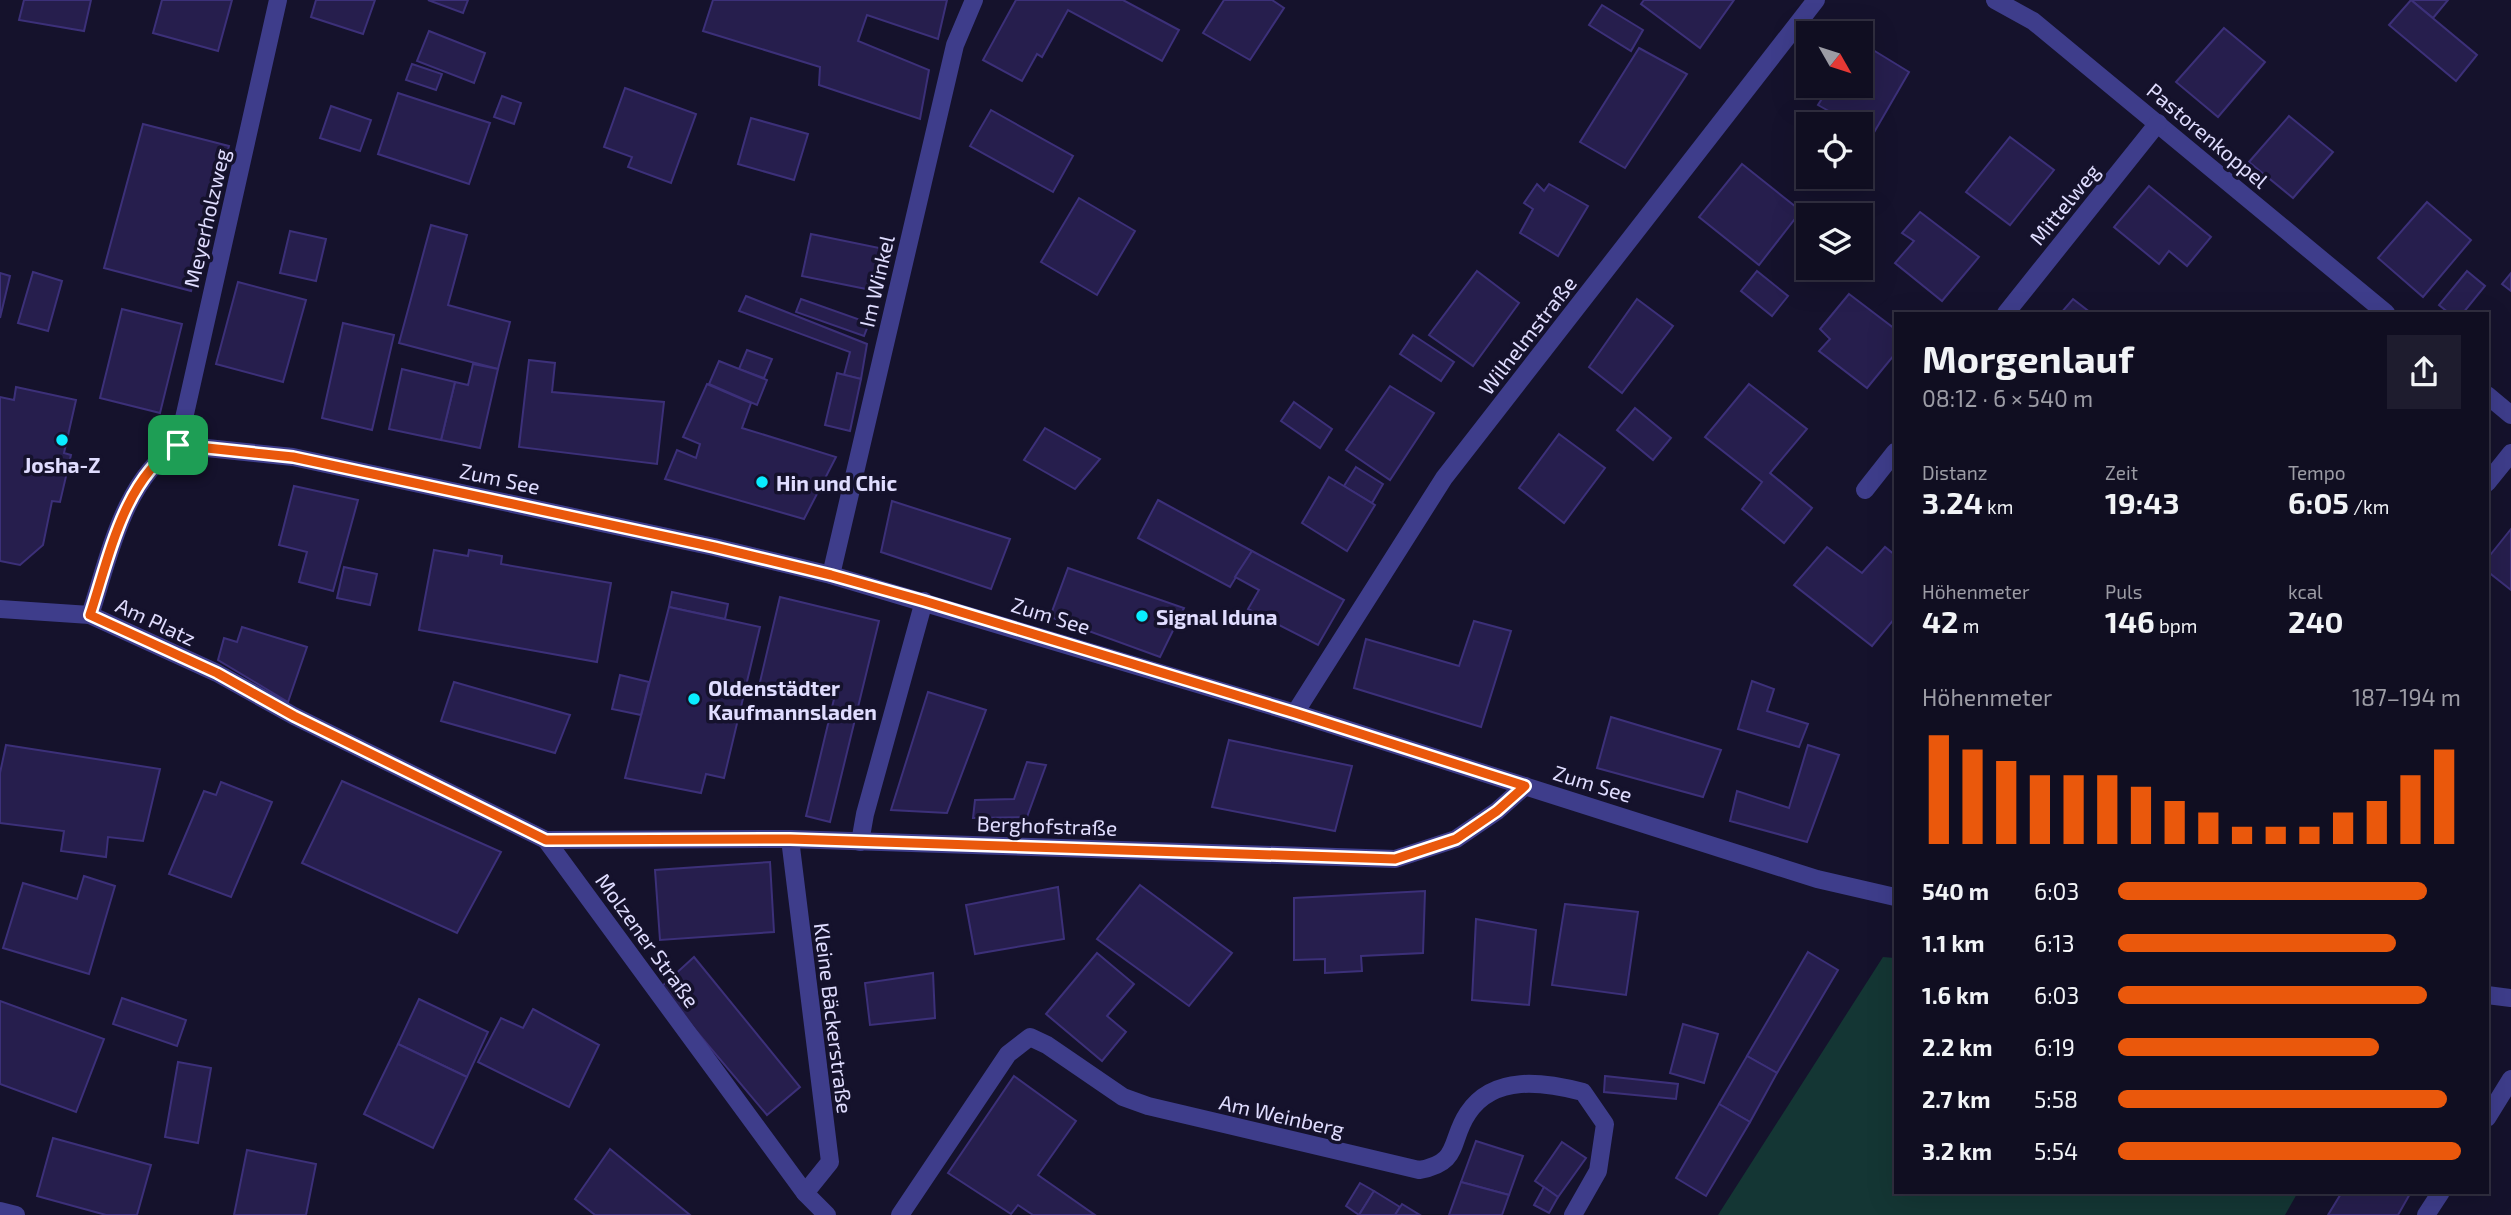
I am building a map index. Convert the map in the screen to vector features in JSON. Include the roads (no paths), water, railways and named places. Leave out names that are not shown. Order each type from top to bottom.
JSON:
[{"type":"street","name":"Meyerholzweg","points":[[178,445],[278,0]]},
{"type":"street","name":"Im Winkel","points":[[831,575],[955,45],[974,0]]},
{"type":"street","name":"Wilhelmstraße","points":[[1295,713],[1444,478],[1816,0]]},
{"type":"street","name":"Pastorenkoppel","points":[[1995,0],[2033,21],[2385,312]]},
{"type":"street","name":"Mittelweg","points":[[2007,312],[2158,123]]},
{"type":"street","points":[[2489,397],[2511,415]]},
{"type":"street","name":"Zum See","points":[[178,445],[293,457],[701,544],[831,575],[1295,713],[1817,879],[1894,897]]},
{"type":"street","name":"Am Platz","points":[[178,445],[154,465],[131,499],[90,615],[217,673],[340,739]]},
{"type":"street","points":[[1865,490],[1894,453]]},
{"type":"street","points":[[2489,480],[2511,453]]},
{"type":"street","points":[[860,842],[865,814],[924,601]]},
{"type":"street","points":[[0,608],[90,615]]},
{"type":"street","name":"Molzener Straße","points":[[340,739],[546,840],[805,1193],[827,1215]]},
{"type":"street","name":"Berghofstraße","points":[[546,840],[790,839],[1395,859],[1456,839],[1497,811],[1525,786]]},
{"type":"street","name":"Kleine Bäckerstraße","points":[[790,839],[830,1162],[805,1193]]},
{"type":"street","points":[[2489,995],[2511,998]]},
{"type":"street","name":"Am Weinberg","points":[[900,1215],[1008,1054],[1030,1037],[1047,1045],[1123,1097],[1148,1106],[1419,1170],[1438,1167],[1453,1150],[1467,1114],[1480,1099],[1497,1088],[1524,1083],[1549,1083],[1583,1092],[1605,1124],[1598,1171],[1573,1215]]},
{"type":"street","points":[[2489,1115],[2511,1079]]},
{"type":"street","points":[[2426,1215],[2440,1194]]},
{"type":"street","points":[[0,1211],[16,1215]]},
{"type":"place","name":"Josha-Z","points":[[62,440]]},
{"type":"place","name":"Hin und Chic","points":[[762,482]]},
{"type":"place","name":"Signal Iduna","points":[[1142,616]]},
{"type":"place","name":"Oldenstädter Kaufmannsladen","points":[[694,699]]}]
